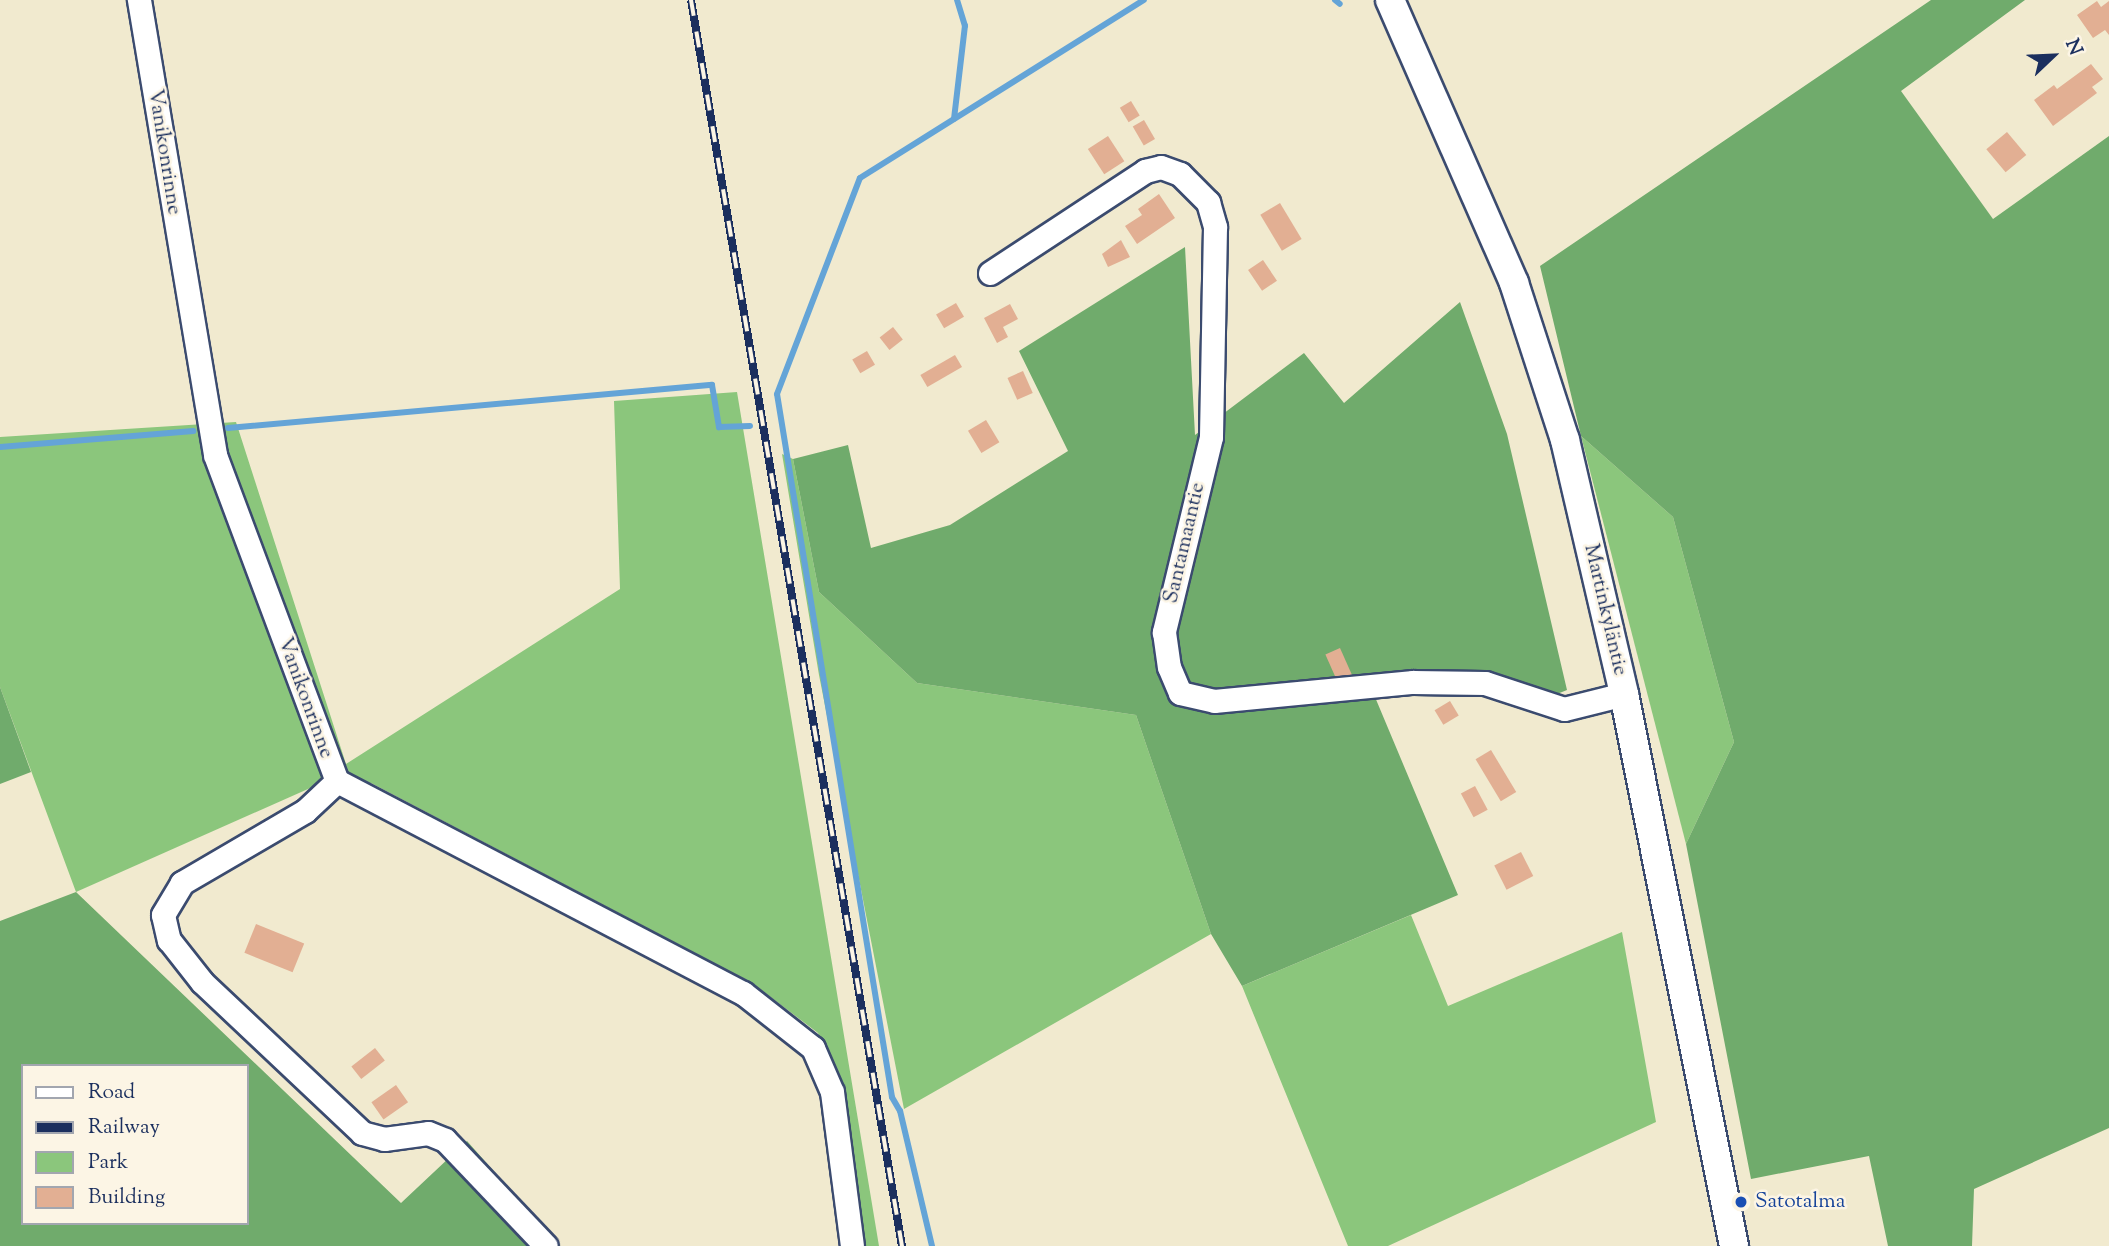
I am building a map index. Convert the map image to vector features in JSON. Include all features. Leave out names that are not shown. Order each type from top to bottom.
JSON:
[{"type":"street","name":"Vanikonrinne","points":[[138,0],[215,455],[338,781],[305,811],[182,883],[163,915],[169,940],[202,982],[362,1133],[384,1139],[428,1133],[445,1140],[546,1246]]},
{"type":"street","name":"Martinkyläntie","points":[[1390,0],[1514,283],[1565,440],[1625,694],[1734,1246]]},
{"type":"street","name":"Santamaantie","points":[[990,273],[1145,170],[1161,167],[1180,174],[1208,202],[1215,227],[1211,437],[1164,632],[1169,667],[1180,693],[1214,701],[1413,682],[1485,683],[1564,709],[1625,694]]},
{"type":"street","points":[[338,781],[743,993],[814,1048],[832,1092],[852,1246]]},
{"type":"green space","points":[[1931,0],[2025,0],[1901,91],[1993,219],[2109,136],[2109,1128],[1974,1189],[1972,1246],[1888,1246],[1869,1156],[1751,1179],[1686,844],[1734,742],[1673,517],[1581,436],[1540,266]]},
{"type":"green space","points":[[1185,247],[1195,435],[1304,353],[1344,403],[1460,302],[1507,434],[1567,690],[1552,696],[1367,678],[1458,895],[1242,986],[1211,934],[1136,715],[917,683],[819,592],[793,459],[848,445],[871,548],[950,525],[1068,451],[1019,351]]},
{"type":"green space","points":[[737,392],[879,1246],[857,1246],[842,1093],[818,1033],[752,983],[371,783],[317,785],[76,892],[0,687],[0,437],[236,422],[346,764],[620,589],[614,401]]},
{"type":"green space","points":[[1581,436],[1673,517],[1734,742],[1686,844]]},
{"type":"green space","points":[[782,454],[793,459],[819,592],[917,683],[1136,715],[1211,934],[904,1109],[819,675]]},
{"type":"green space","points":[[0,687],[31,772],[0,784]]},
{"type":"green space","points":[[76,892],[401,1203],[467,1141],[560,1246],[0,1246],[0,921]]},
{"type":"green space","points":[[1411,915],[1448,1006],[1622,932],[1656,1122],[1388,1246],[1348,1246],[1242,986]]},
{"type":"building","points":[[2097,1],[2101,7],[2109,1],[2109,35],[2105,30],[2093,38],[2077,15]]},
{"type":"building","points":[[2091,64],[2103,79],[2092,87],[2097,93],[2053,126],[2034,100],[2054,85],[2057,89]]},
{"type":"building","points":[[1131,101],[1140,116],[1129,122],[1120,108]]},
{"type":"building","points":[[1144,120],[1155,139],[1144,146],[1133,126]]},
{"type":"building","points":[[2007,132],[2026,155],[2006,172],[1986,149]]},
{"type":"building","points":[[1108,136],[1124,161],[1104,174],[1088,149]]},
{"type":"building","points":[[1159,194],[1175,218],[1137,244],[1125,226],[1142,215],[1138,209]]},
{"type":"building","points":[[1280,203],[1302,239],[1282,251],[1260,215]]},
{"type":"building","points":[[1121,240],[1130,257],[1108,267],[1102,254]]},
{"type":"building","points":[[1263,260],[1277,281],[1262,291],[1248,270]]},
{"type":"building","points":[[956,303],[964,317],[944,328],[936,314]]},
{"type":"building","points":[[1010,304],[1018,319],[1003,327],[1008,337],[997,343],[984,318]]},
{"type":"building","points":[[893,327],[903,340],[889,350],[880,337]]},
{"type":"building","points":[[867,351],[875,365],[860,373],[852,360]]},
{"type":"building","points":[[955,355],[962,367],[927,387],[920,375]]},
{"type":"building","points":[[1023,371],[1033,393],[1017,400],[1007,378]]},
{"type":"building","points":[[986,420],[999,442],[981,453],[968,431]]},
{"type":"building","points":[[1340,648],[1353,677],[1338,684],[1325,655]]},
{"type":"building","points":[[1450,701],[1459,716],[1443,725],[1435,710]]},
{"type":"building","points":[[1491,750],[1516,792],[1501,801],[1476,759]]},
{"type":"building","points":[[1475,786],[1488,810],[1474,817],[1461,794]]},
{"type":"building","points":[[1521,852],[1533,876],[1507,890],[1494,866]]},
{"type":"building","points":[[256,924],[304,943],[293,972],[244,953]]},
{"type":"building","points":[[375,1048],[385,1061],[361,1079],[351,1066]]},
{"type":"building","points":[[396,1085],[408,1102],[383,1119],[371,1102]]},
{"type":"waterway","points":[[954,119],[965,26],[957,0]]},
{"type":"waterway","points":[[932,1246],[900,1111],[892,1097],[777,394],[860,178],[1144,0]]},
{"type":"waterway","points":[[1335,0],[1340,4]]},
{"type":"waterway","points":[[228,428],[712,385],[719,427],[750,426]]},
{"type":"waterway","points":[[0,447],[193,431]]},
{"type":"railway","points":[[691,0],[902,1246]]},
{"type":"place","name":"Satotalma","points":[[1741,1202]]}]
